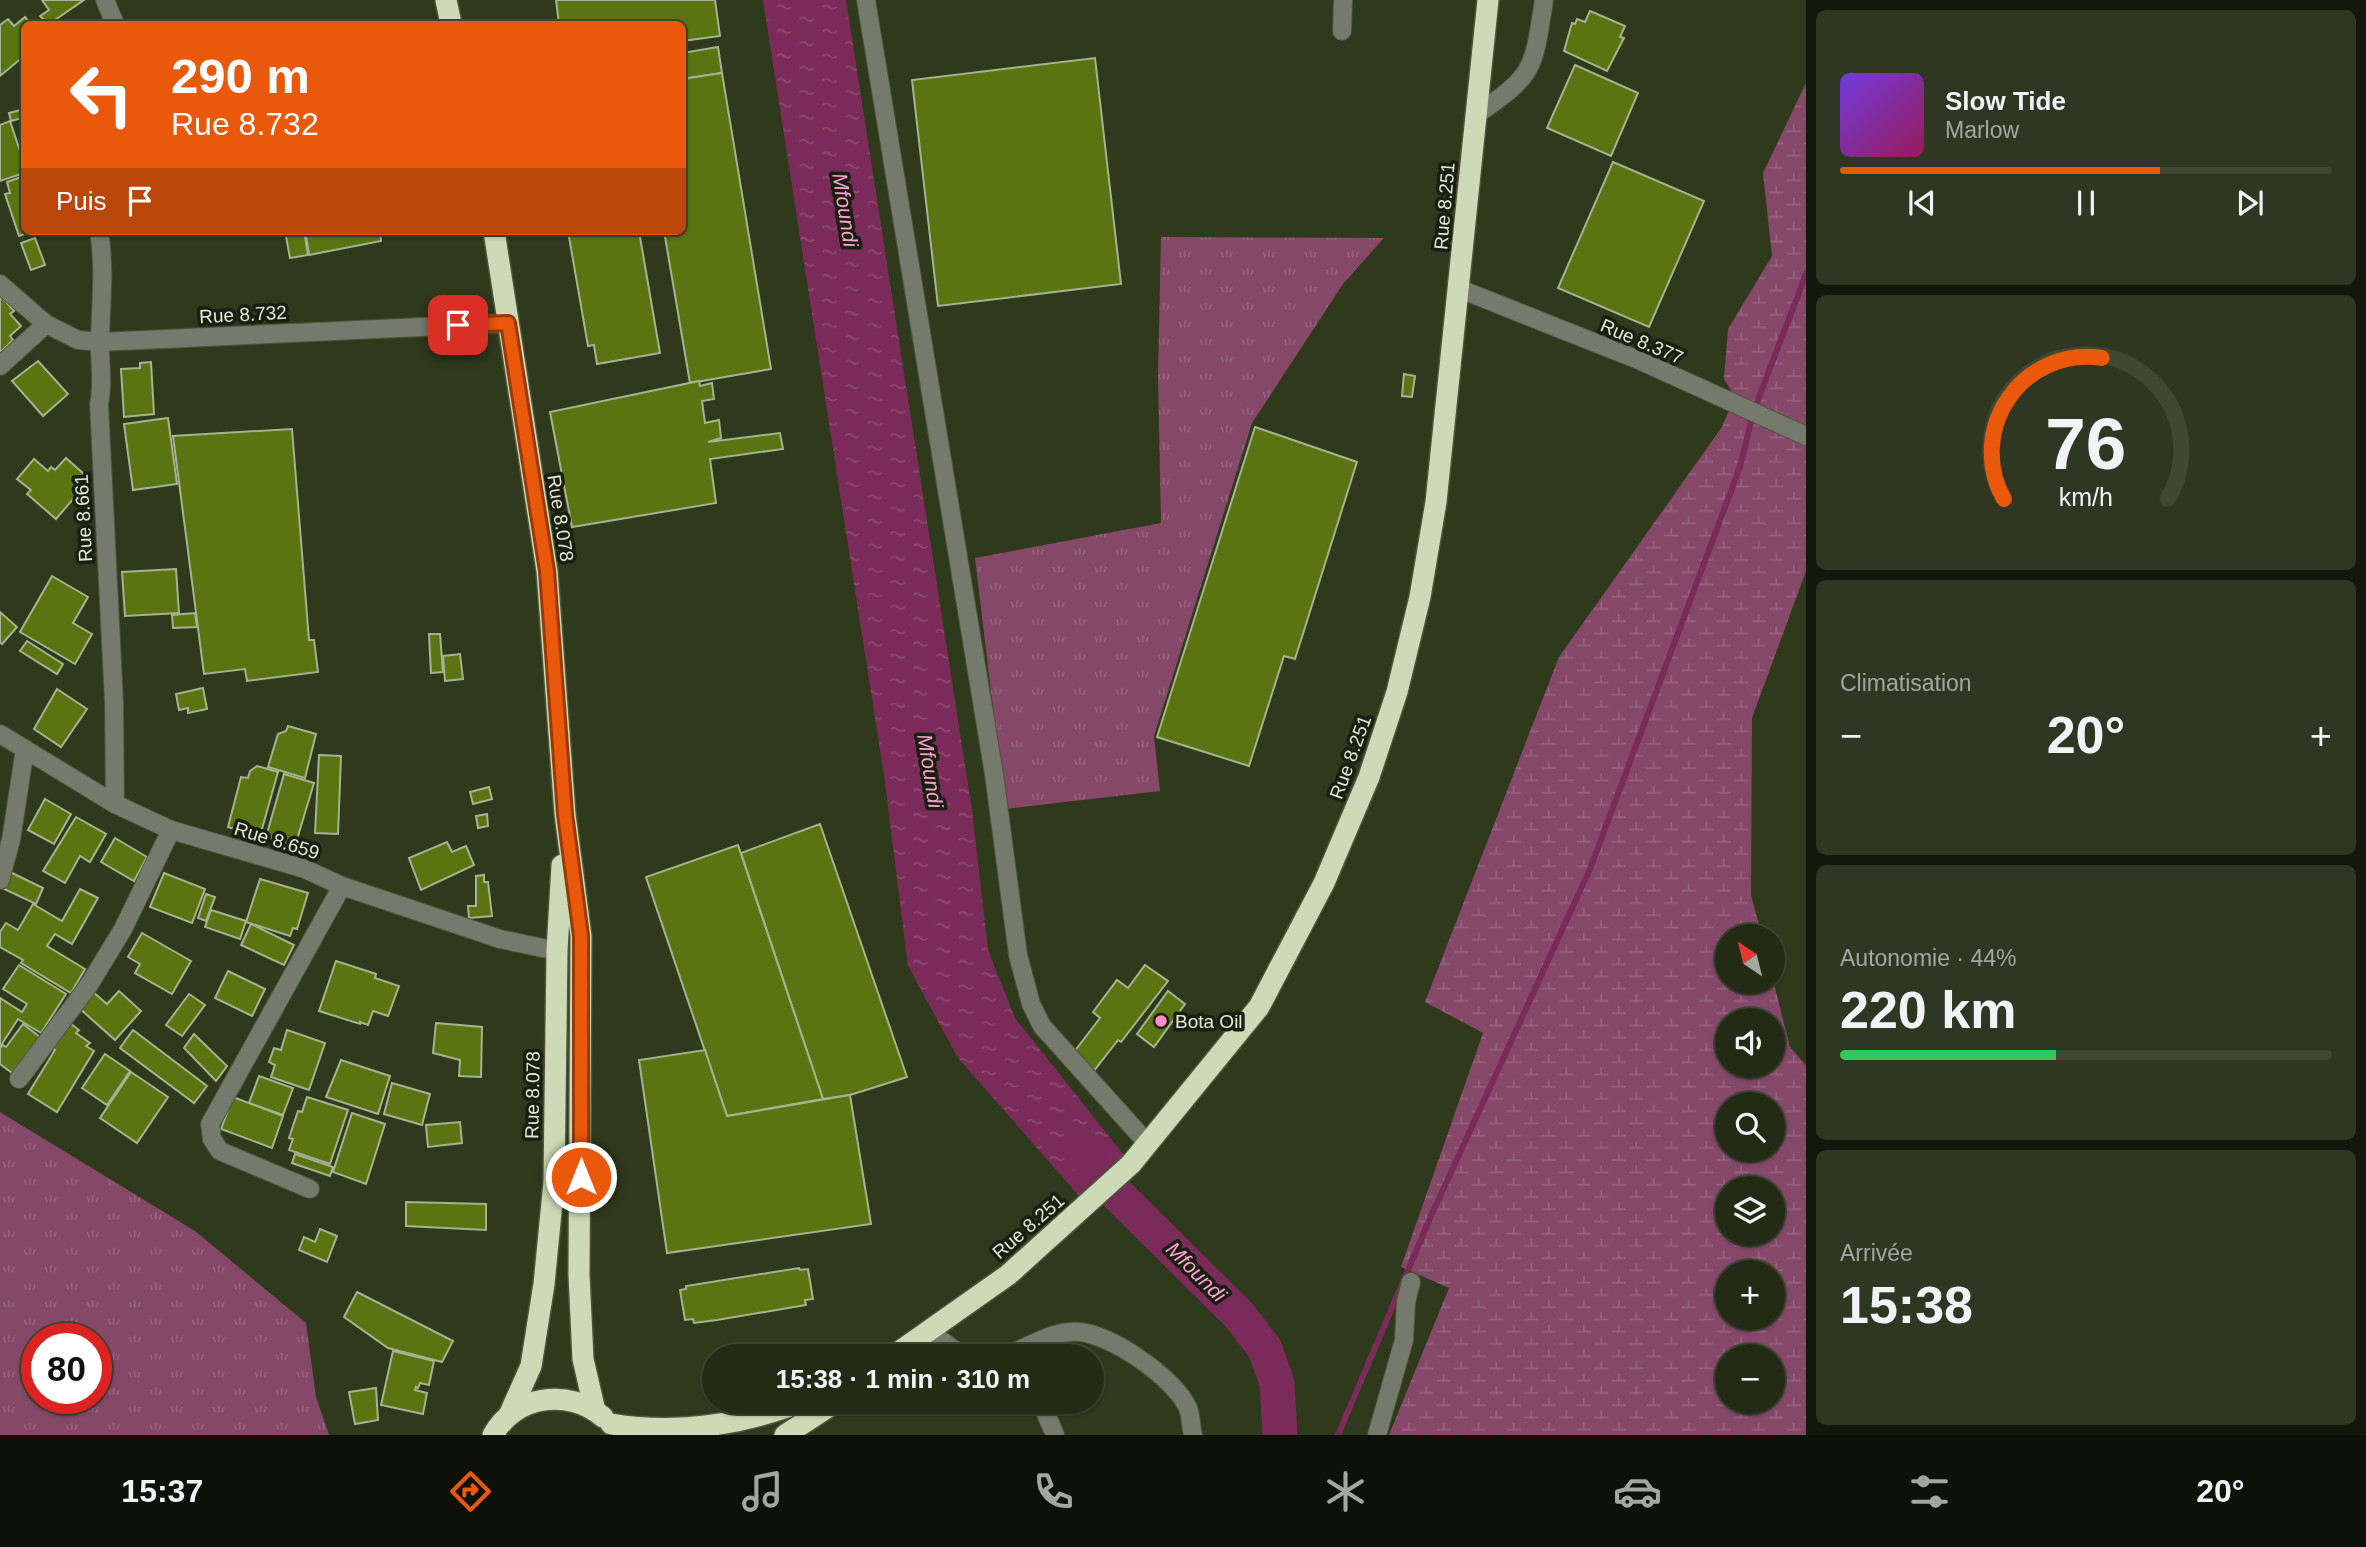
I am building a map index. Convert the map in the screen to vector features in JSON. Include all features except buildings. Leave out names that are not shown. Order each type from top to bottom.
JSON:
[{"type":"highway","points":[[446,0],[450,21]]},
{"type":"highway","name":"Rue 8.251","points":[[912,1344],[1008,1275],[1131,1164],[1259,1007],[1318,896],[1368,777],[1397,692],[1420,597],[1436,502],[1488,0]]},
{"type":"highway","name":"Rue 8.078","points":[[495,235],[547,571],[565,814],[581,936],[579,1275],[583,1359],[608,1423]]},
{"type":"highway","name":"Rue 8.078","points":[[493,1435],[510,1413],[531,1366],[544,1284],[554,1182],[557,951],[565,814]]},
{"type":"highway","points":[[510,1413],[533,1402],[571,1400],[608,1423],[641,1429],[701,1428],[768,1414]]},
{"type":"highway","points":[[785,1435],[817,1414]]},
{"type":"street","points":[[105,0],[113,21]]},
{"type":"street","points":[[866,0],[988,735],[1017,955],[1031,1004],[1042,1026],[1148,1144]]},
{"type":"street","points":[[1342,31],[1343,0]]},
{"type":"street","points":[[1476,115],[1518,86],[1528,73],[1538,42],[1544,0]]},
{"type":"street","name":"Rue 8.661","points":[[100,235],[105,266],[100,342],[103,386],[99,404],[113,688],[115,804]]},
{"type":"street","name":"Rue 8.732","points":[[0,284],[46,324],[78,340],[100,342],[508,323]]},
{"type":"street","name":"Rue 8.377","points":[[1460,289],[1642,361],[1806,436]]},
{"type":"street","points":[[0,366],[46,324]]},
{"type":"street","name":"Rue 8.659","points":[[0,734],[115,804],[171,831],[305,869],[342,886],[500,939],[557,951]]},
{"type":"street","points":[[0,880],[11,841],[25,749]]},
{"type":"street","points":[[19,1079],[89,985],[110,951],[171,831]]},
{"type":"street","points":[[310,1189],[220,1151],[212,1139],[210,1124],[342,886]]},
{"type":"street","points":[[1377,1435],[1404,1340],[1406,1302],[1411,1282]]},
{"type":"street","points":[[930,1332],[946,1344]]},
{"type":"street","points":[[1034,1344],[1052,1335],[1081,1332],[1138,1356],[1156,1370],[1188,1408],[1193,1435]]},
{"type":"street","points":[[1046,1414],[1055,1435]]},
{"type":"green space","points":[[1806,83],[1806,571],[1752,718],[1751,895],[1759,924],[1715,924],[1715,994],[1777,994],[1780,1008],[1715,1008],[1715,1078],[1785,1078],[1785,1027],[1790,1047],[1806,1065],[1806,1435],[1389,1435],[1449,1288],[1401,1267],[1483,1033],[1425,1002],[1559,657],[1722,427],[1735,397],[1724,379],[1728,329],[1772,256],[1763,173]]},
{"type":"green space","points":[[1161,237],[1384,238],[1343,284],[1252,423],[1154,736],[1160,791],[1005,809],[975,558],[1161,523],[1158,377]]},
{"type":"green space","points":[[0,1112],[195,1231],[306,1323],[316,1397],[329,1435],[0,1435]]},
{"type":"water","points":[[763,0],[846,0],[972,810],[988,950],[1015,1018],[1131,1164],[1087,1205],[958,1058],[908,966],[885,782]]},
{"type":"waterway","points":[[1338,1435],[1431,1216],[1590,869],[1740,467],[1753,413],[1806,274]]},
{"type":"waterway","name":"Mfoundi","points":[[1084,1156],[1117,1194],[1239,1315],[1265,1349],[1277,1383],[1280,1435]]},
{"type":"place","name":"Bota Oil","points":[[1161,1021]]},
{"type":"route","points":[[458,325],[508,323],[547,571],[565,814],[581,936],[581,1177]]}]
